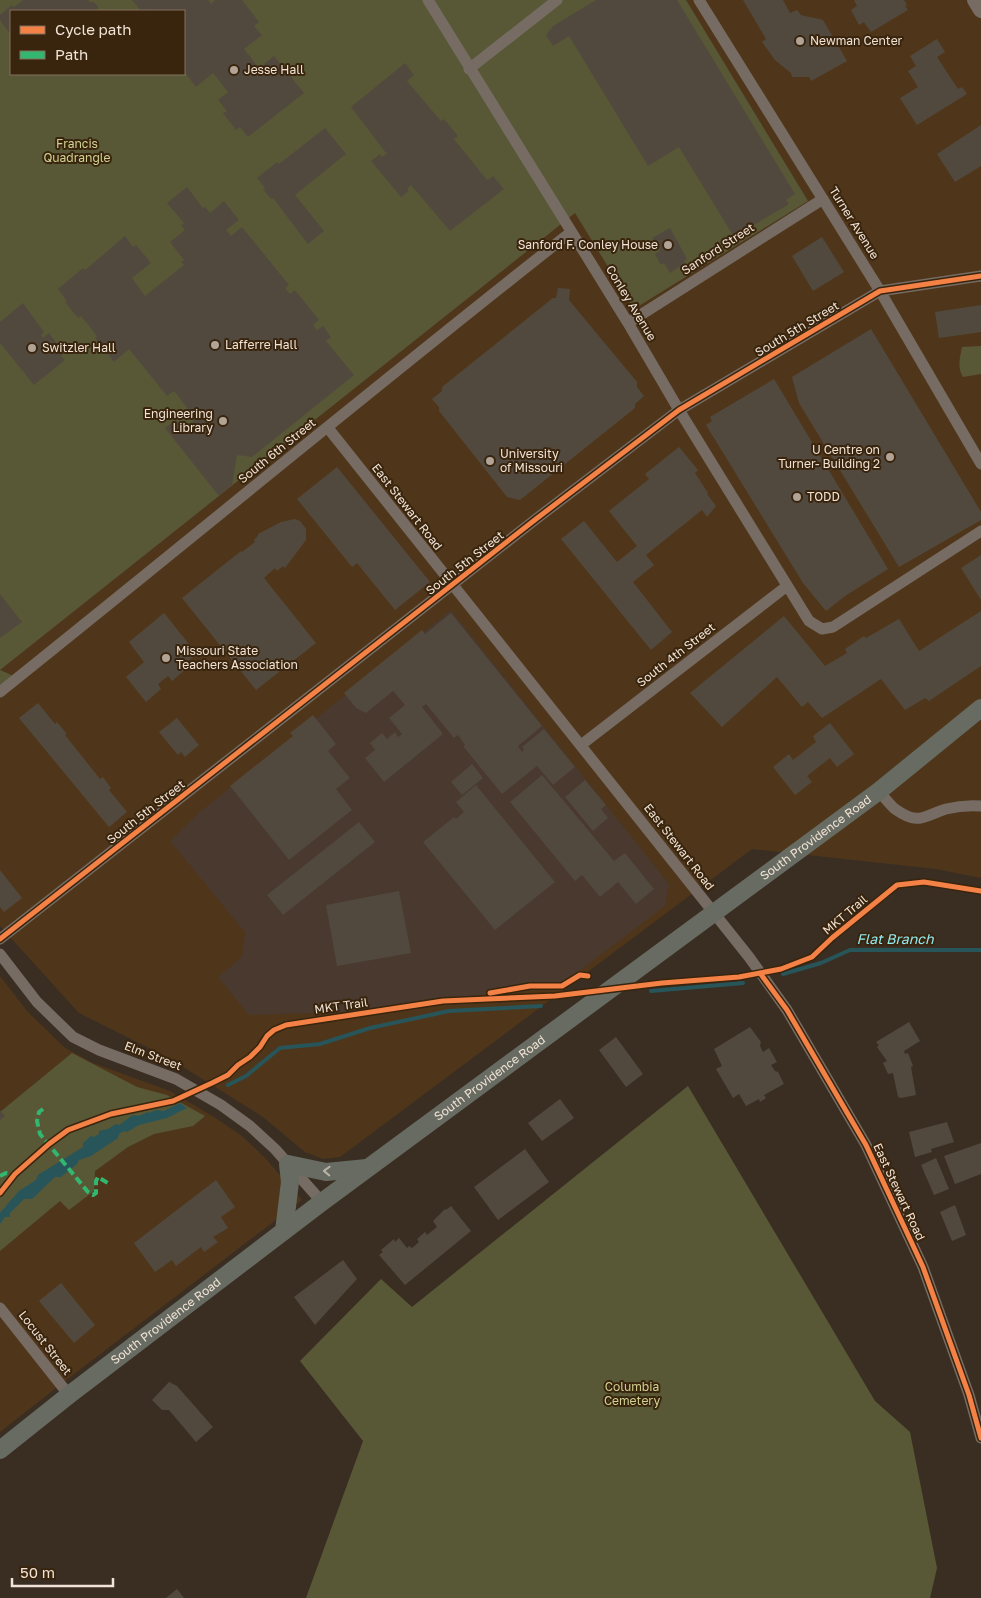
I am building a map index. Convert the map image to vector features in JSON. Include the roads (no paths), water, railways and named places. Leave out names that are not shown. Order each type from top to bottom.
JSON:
[{"type":"main road","name":"South Providence Road","points":[[0,1450],[69,1395],[367,1168],[879,791],[981,708]]},
{"type":"main road","points":[[284,1231],[290,1182],[288,1164],[326,1172],[367,1168]]},
{"type":"street","name":"Conley Avenue","points":[[428,0],[628,323],[679,410],[809,621],[822,629],[833,627],[981,531]]},
{"type":"street","points":[[469,68],[557,0]]},
{"type":"street","name":"Turner Avenue","points":[[700,0],[880,291],[981,464]]},
{"type":"street","points":[[975,0],[981,10]]},
{"type":"street","name":"Sanford Street","points":[[628,323],[823,199]]},
{"type":"street","name":"South 6th Street","points":[[0,692],[380,384],[572,232]]},
{"type":"street","name":"South 5th Street","points":[[0,939],[679,410],[880,291],[981,276]]},
{"type":"street","name":"East Stewart Road","points":[[328,428],[749,958],[787,1010],[866,1145],[923,1267],[969,1395],[981,1438]]},
{"type":"street","name":"South 4th Street","points":[[581,746],[787,586]]},
{"type":"street","points":[[879,791],[893,808],[911,818],[925,818],[945,810],[966,805],[981,806]]},
{"type":"street","name":"Elm Street","points":[[0,954],[37,1002],[73,1037],[99,1050],[176,1079],[221,1105],[250,1126],[275,1149],[322,1202]]},
{"type":"street","name":"Locust Street","points":[[0,1308],[69,1395]]},
{"type":"water","points":[[180,1103],[187,1108],[167,1118],[139,1125],[127,1132],[124,1131],[119,1134],[118,1138],[91,1156],[79,1160],[77,1164],[61,1177],[55,1177],[32,1199],[24,1199],[10,1213],[10,1217],[5,1217],[0,1224],[0,1213],[19,1191],[36,1180],[38,1175],[83,1147],[83,1143],[91,1136],[94,1137],[99,1134],[99,1131],[108,1129],[116,1124],[119,1125],[133,1115],[139,1116],[156,1110],[164,1111]]},
{"type":"waterway","name":"Flat Branch","points":[[783,974],[821,963],[850,950],[981,950]]},
{"type":"waterway","name":"Flat Branch","points":[[651,991],[743,983]]},
{"type":"waterway","name":"Flat Branch","points":[[228,1085],[246,1076],[280,1048],[320,1044],[370,1028],[449,1011],[541,1006]]},
{"type":"place","name":"Newman Center","points":[[800,41]]},
{"type":"place","name":"Jesse Hall","points":[[234,70]]},
{"type":"place","name":"Sanford F. Conley House","points":[[668,245]]},
{"type":"place","name":"Lafferre Hall","points":[[215,345]]},
{"type":"place","name":"Switzler Hall","points":[[32,348]]},
{"type":"place","name":"Engineering Library","points":[[223,421]]},
{"type":"place","name":"U Centre on Turner- Building 2","points":[[890,457]]},
{"type":"place","name":"University of Missouri","points":[[490,461]]},
{"type":"place","name":"TODD","points":[[797,497]]},
{"type":"place","name":"Missouri State Teachers Association","points":[[166,658]]},
{"type":"park label","name":"Francis Quadrangle","points":[[77,151]]},
{"type":"park label","name":"Columbia Cemetery","points":[[632,1394]]}]
